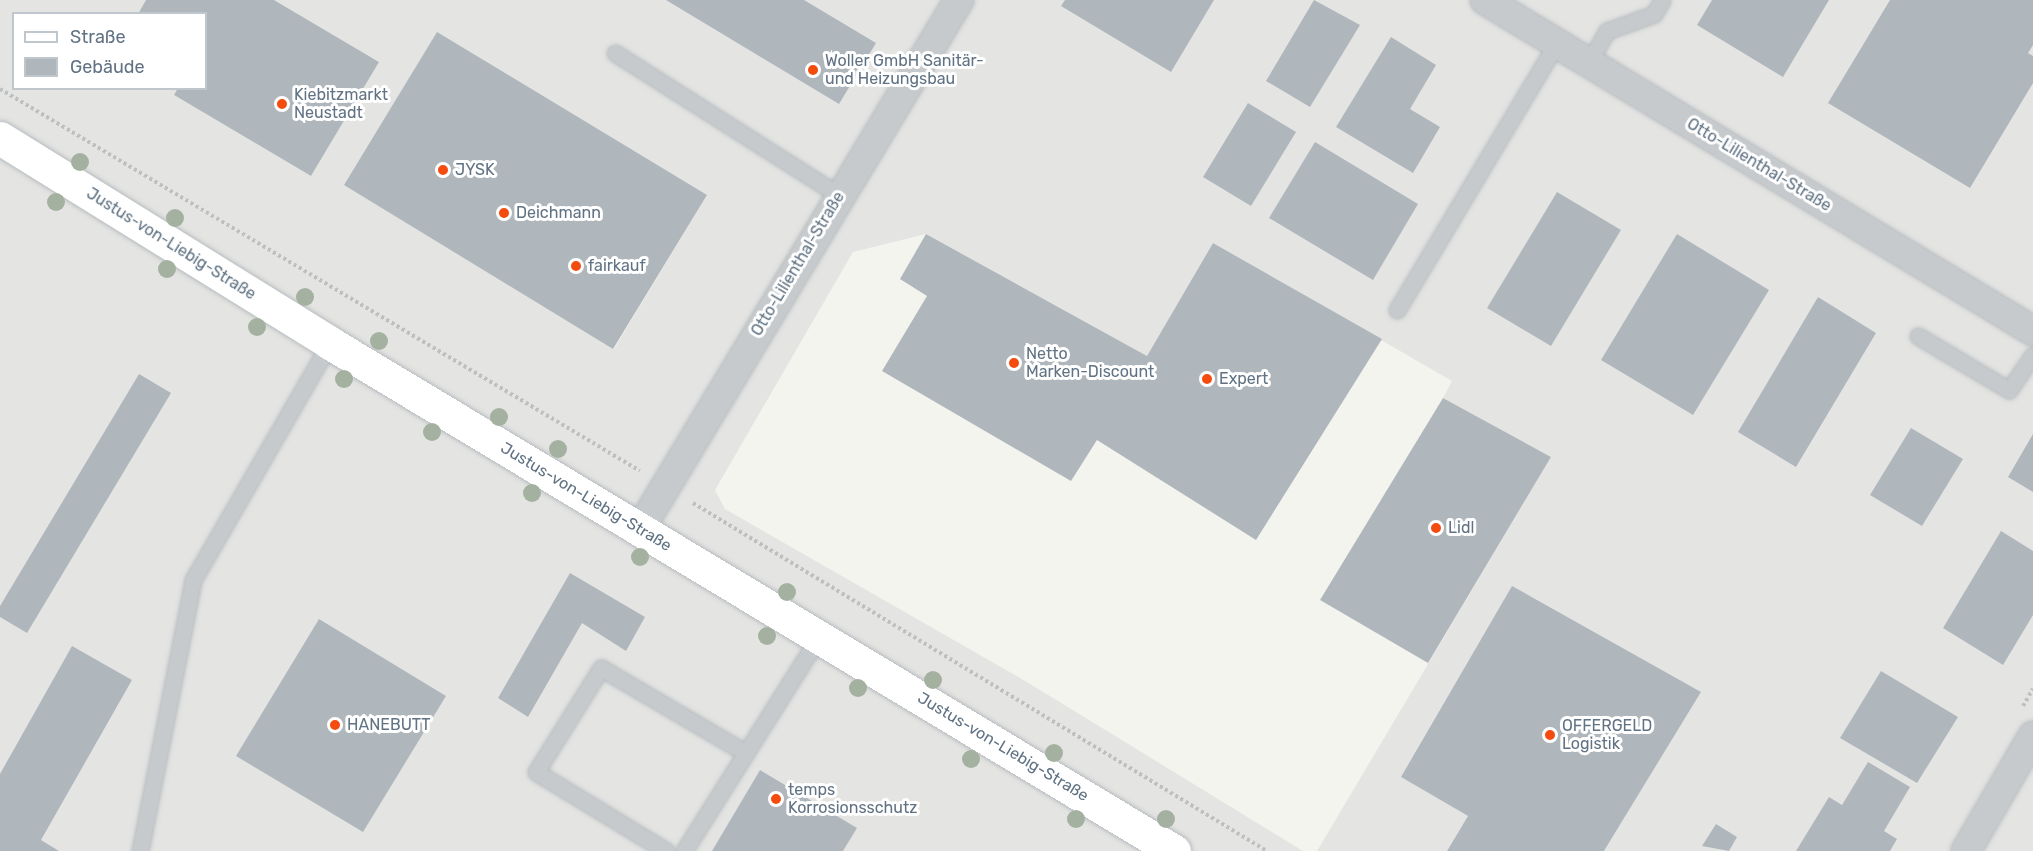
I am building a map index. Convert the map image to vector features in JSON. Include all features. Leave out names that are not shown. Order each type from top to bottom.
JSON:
[{"type":"main road","name":"Justus-von-Liebig-Straße","points":[[0,138],[330,344],[1174,851]]},
{"type":"street","name":"Otto-Lilienthal-Straße","points":[[640,529],[958,0]]},
{"type":"street","name":"Otto-Lilienthal-Straße","points":[[1485,0],[2033,331]]},
{"type":"street","points":[[1966,851],[2033,736]]},
{"type":"lane","points":[[1589,62],[1607,31],[1654,14],[1662,0]]},
{"type":"lane","points":[[1397,310],[1557,43]]},
{"type":"lane","points":[[615,53],[839,195]]},
{"type":"lane","points":[[1918,336],[2009,390],[2033,355]]},
{"type":"lane","points":[[140,851],[193,580],[330,344]]},
{"type":"lane","points":[[684,851],[744,752],[819,637]]},
{"type":"lane","points":[[666,851],[536,772],[601,668],[744,752]]},
{"type":"path","points":[[0,89],[665,486],[1267,851]]},
{"type":"shaded area","points":[[0,0],[230,0],[207,40],[207,12],[12,12],[12,90],[177,90],[174,95],[311,176],[379,62],[274,0],[2033,0],[2033,851],[1604,851],[1701,692],[1401,777],[1468,816],[1447,851],[1317,851],[1551,457],[1443,398],[1452,381],[1213,243],[1147,356],[926,234],[853,252],[715,490],[725,509],[1027,682],[1303,851],[0,851]],"holes":[[[707,195],[614,349],[505,283]]]},
{"type":"building","points":[[146,0],[274,0],[379,62],[311,176],[174,95],[177,90],[207,90],[207,12],[139,12]]},
{"type":"building","points":[[666,0],[804,0],[876,43],[839,104]]},
{"type":"building","points":[[1065,0],[1214,0],[1171,72],[1061,6]]},
{"type":"building","points":[[1314,0],[1360,25],[1310,107],[1266,81]]},
{"type":"building","points":[[1712,0],[1829,0],[1783,77],[1697,25]]},
{"type":"building","points":[[1890,0],[2033,0],[2033,45],[2028,53],[2033,56],[2033,83],[1970,188],[1828,103]]},
{"type":"building","points":[[437,32],[707,195],[613,349],[344,185]]},
{"type":"building","points":[[1391,37],[1436,65],[1410,109],[1440,127],[1413,173],[1336,127]]},
{"type":"building","points":[[1248,103],[1296,132],[1251,206],[1203,177]]},
{"type":"building","points":[[1315,142],[1418,204],[1373,280],[1269,218]]},
{"type":"building","points":[[1557,192],[1621,230],[1551,346],[1487,308]]},
{"type":"building","points":[[926,234],[1147,356],[1213,243],[1382,339],[1256,540],[1097,440],[1071,481],[882,371],[927,296],[900,279]]},
{"type":"building","points":[[1677,234],[1769,290],[1693,415],[1601,360]]},
{"type":"building","points":[[1818,297],[1876,333],[1796,467],[1738,432]]},
{"type":"building","points":[[139,374],[171,393],[27,633],[0,617],[0,606]]},
{"type":"building","name":"Lidl","points":[[1443,398],[1551,457],[1428,663],[1320,600]]},
{"type":"building","points":[[1911,428],[1963,459],[1922,526],[1870,495]]},
{"type":"building","points":[[2033,434],[2033,492],[2008,477]]},
{"type":"building","points":[[2001,531],[2033,551],[2033,615],[2003,665],[1943,628]]},
{"type":"building","points":[[570,573],[645,617],[626,651],[582,623],[528,717],[498,698]]},
{"type":"building","name":"OFFERGELD Logistik","points":[[1512,586],[1701,692],[1604,851],[1447,851],[1468,816],[1401,777]]},
{"type":"building","points":[[319,619],[446,696],[363,832],[236,756]]},
{"type":"building","points":[[72,646],[132,680],[41,840],[59,851],[0,851],[0,774]]},
{"type":"building","points":[[1881,671],[1958,717],[1917,783],[1840,738]]},
{"type":"building","points":[[1868,762],[1910,787],[1884,831],[1897,839],[1890,851],[1796,851],[1829,797],[1842,805]]},
{"type":"building","name":"temps Korrosionsschutz","points":[[760,770],[857,828],[843,851],[712,851]]},
{"type":"building","points":[[1716,824],[1737,837],[1729,851],[1702,846]]},
{"type":"place","name":"Woller GmbH Sanitär- und Heizungsbau","points":[[813,70]]},
{"type":"place","name":"Kiebitzmarkt Neustadt","points":[[282,104]]},
{"type":"place","name":"JYSK","points":[[443,170]]},
{"type":"place","name":"Deichmann","points":[[504,213]]},
{"type":"place","name":"fairkauf","points":[[576,266]]},
{"type":"place","name":"Netto Marken-Discount","points":[[1014,363]]},
{"type":"place","name":"Expert","points":[[1207,379]]},
{"type":"place","name":"Lidl","points":[[1436,528]]},
{"type":"place","name":"HANEBUTT","points":[[335,725]]},
{"type":"place","name":"OFFERGELD Logistik","points":[[1550,735]]},
{"type":"place","name":"temps Korrosionsschutz","points":[[776,799]]}]
